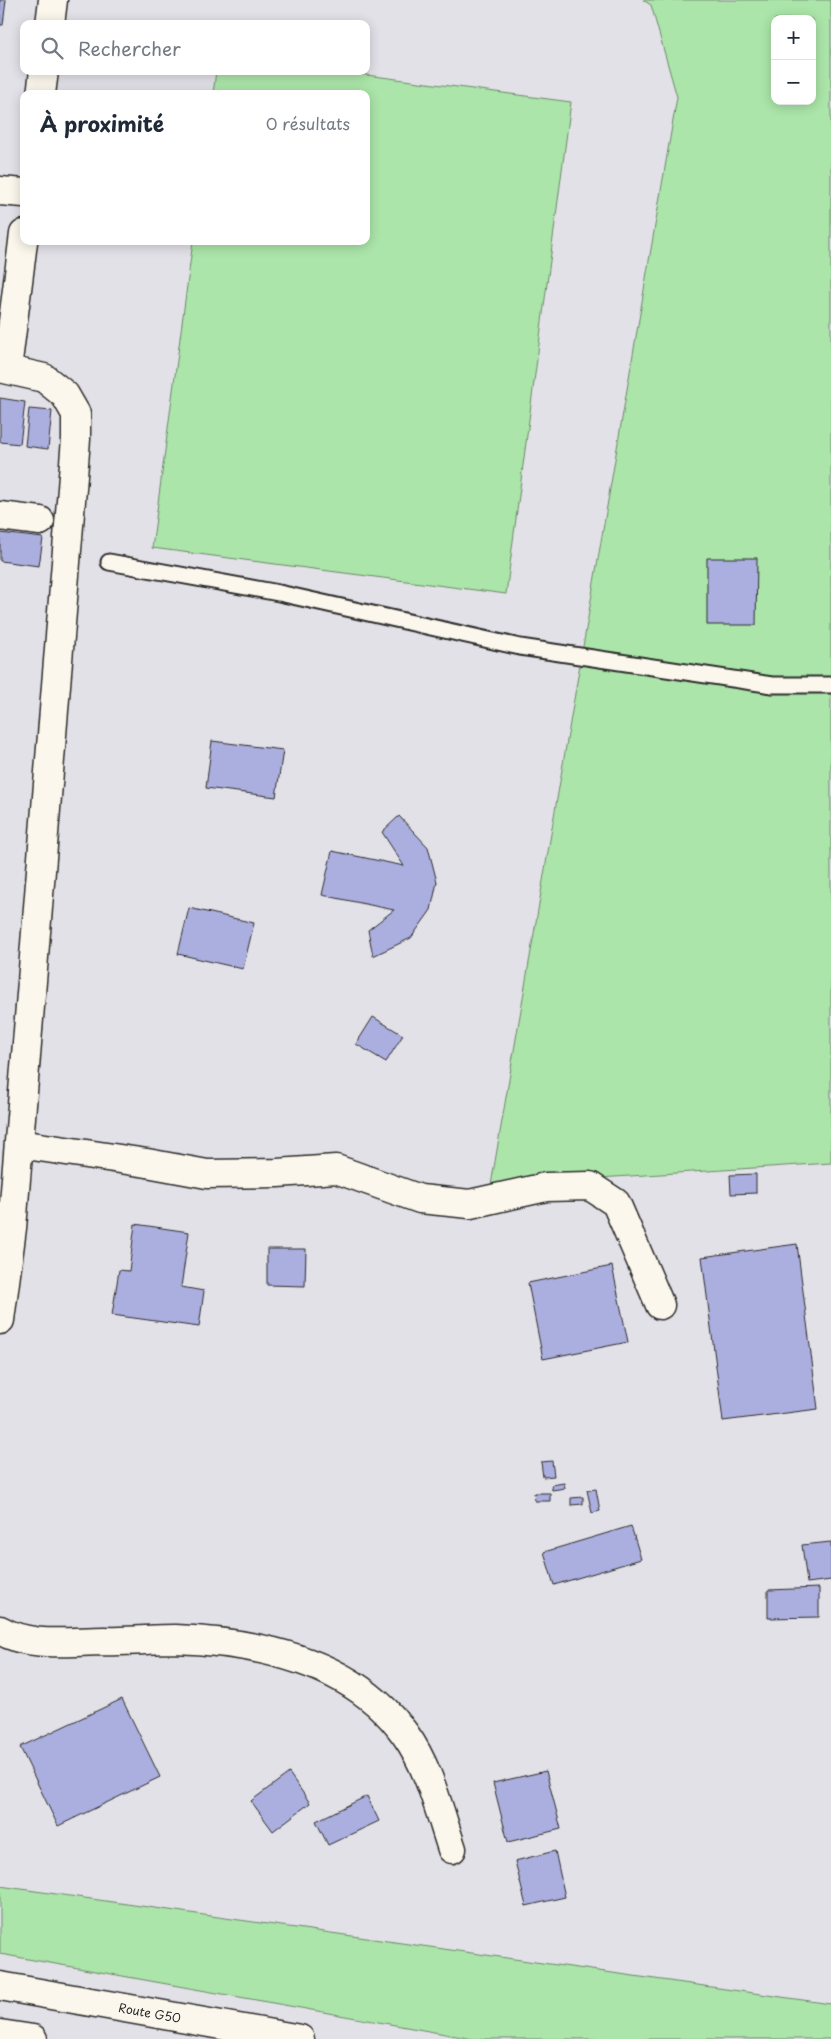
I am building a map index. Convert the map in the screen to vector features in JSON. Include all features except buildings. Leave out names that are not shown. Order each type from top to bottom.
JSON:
[{"type":"street","points":[[50,20],[53,0]]},
{"type":"street","points":[[42,90],[44,75]]},
{"type":"street","points":[[0,190],[20,193]]},
{"type":"street","points":[[0,1320],[6,1227],[19,1144],[76,439],[76,414],[65,395],[44,378],[4,369],[22,245]]},
{"type":"street","points":[[0,516],[40,521]]},
{"type":"street","points":[[19,1144],[207,1174],[278,1173],[336,1169],[420,1199],[470,1204],[546,1186],[590,1186],[616,1203],[660,1305]]},
{"type":"street","points":[[0,1630],[7,1634],[33,1641],[174,1639],[220,1643],[270,1650],[321,1668],[350,1683],[380,1704],[405,1734],[424,1768],[452,1849]]},
{"type":"street","name":"Route G50","points":[[0,1986],[300,2039]]},
{"type":"street","points":[[0,2034],[33,2039]]},
{"type":"lane","points":[[109,562],[279,592],[520,647],[772,685],[831,685]]},
{"type":"green space","points":[[643,0],[831,0],[831,1163],[491,1185],[677,97],[651,5]]},
{"type":"green space","points":[[215,75],[366,75],[571,102],[506,594],[152,548],[192,245],[370,245],[370,90],[214,90]]},
{"type":"green space","points":[[0,1886],[831,2004],[831,2039],[473,2039],[0,1954]]}]
